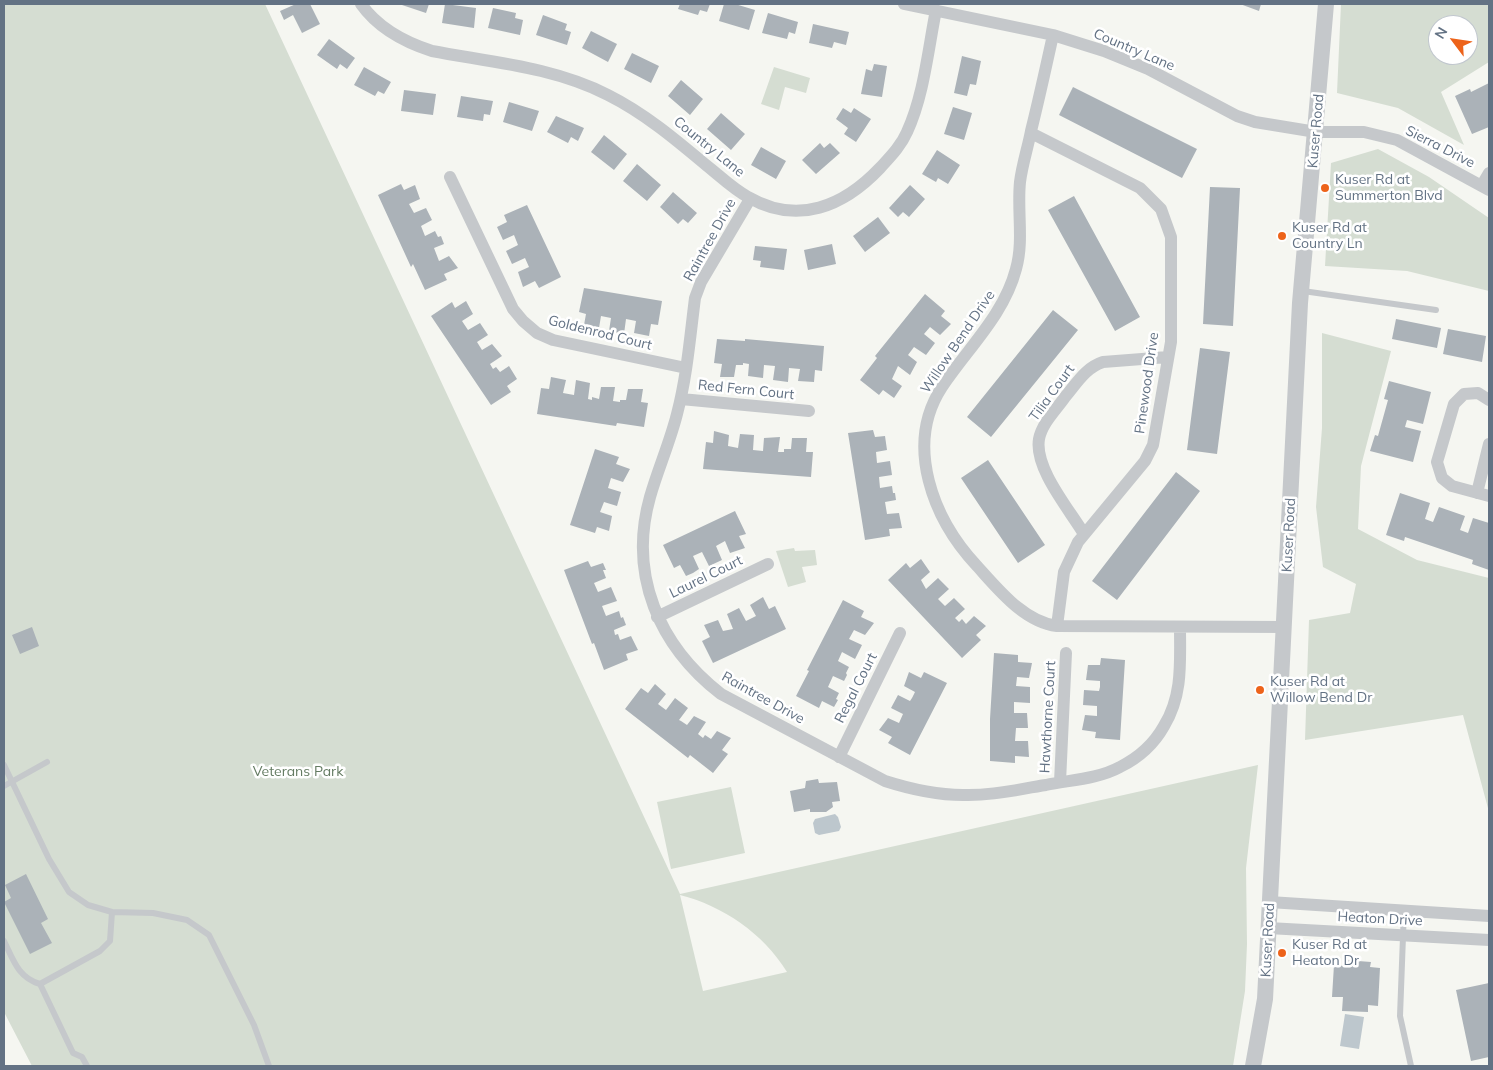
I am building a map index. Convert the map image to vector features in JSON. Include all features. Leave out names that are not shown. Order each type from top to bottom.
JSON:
[{"type":"street","name":"Country Lane","points":[[361,4],[380,24],[396,36],[432,52],[546,72],[606,94],[660,127],[750,199],[787,210],[808,210],[840,201],[863,185],[896,151],[907,134],[914,114],[936,10]]},
{"type":"street","name":"Country Lane","points":[[904,4],[1053,34],[1104,51],[1148,69],[1237,116],[1255,122],[1316,132]]},
{"type":"street","name":"Kuser Road","points":[[1253,1066],[1265,999],[1301,290],[1326,4]]},
{"type":"street","name":"Willow Bend Drive","points":[[1053,34],[1020,180],[1018,208],[1020,244],[1017,267],[1010,288],[1000,308],[942,388],[933,404],[924,444],[925,467],[929,487],[937,506],[974,563],[1028,615],[1040,622],[1057,626],[1284,627]]},
{"type":"street","name":"Sierra Drive","points":[[1316,132],[1364,132],[1397,140],[1486,188]]},
{"type":"street","name":"Pinewood Drive","points":[[1031,133],[1140,188],[1161,209],[1171,237],[1171,342],[1153,445],[1145,461],[1084,534],[1069,557],[1064,572],[1057,626]]},
{"type":"street","points":[[1486,188],[1489,173]]},
{"type":"street","name":"Goldenrod Court","points":[[450,177],[509,302],[523,322],[537,333],[553,340],[686,368]]},
{"type":"street","name":"Raintree Drive","points":[[750,199],[701,282],[695,298],[681,398],[645,519],[643,543],[645,567],[649,591],[657,617],[667,636],[699,676],[721,694],[885,781],[908,789],[946,794],[990,794],[1100,775],[1120,767],[1150,745],[1163,728],[1172,711],[1178,691],[1180,626]]},
{"type":"street","name":"Tilia Court","points":[[1084,534],[1042,466],[1038,453],[1039,439],[1044,427],[1085,371],[1095,365],[1103,362],[1168,356]]},
{"type":"street","points":[[1489,400],[1478,394],[1464,394],[1454,404],[1437,462],[1442,478],[1452,486],[1483,495],[1489,444]]},
{"type":"street","name":"Red Fern Court","points":[[681,398],[809,411]]},
{"type":"street","name":"Laurel Court","points":[[657,617],[768,564]]},
{"type":"street","name":"Regal Court","points":[[839,757],[900,633]]},
{"type":"street","name":"Hawthorne Court","points":[[1060,782],[1066,653]]},
{"type":"street","name":"Heaton Drive","points":[[1270,902],[1489,916]]},
{"type":"street","name":"Heaton Drive","points":[[1268,928],[1489,940]]},
{"type":"lane","points":[[1301,290],[1436,310]]},
{"type":"lane","points":[[4,786],[48,762]]},
{"type":"lane","points":[[4,765],[49,859],[69,892],[88,905],[112,912],[154,913],[187,920],[209,935],[254,1025],[269,1066]]},
{"type":"lane","points":[[1404,910],[1400,1016],[1412,1066]]},
{"type":"lane","points":[[4,941],[20,974],[31,982],[40,984],[100,951],[110,941],[112,912]]},
{"type":"lane","points":[[40,984],[73,1053],[82,1057],[88,1066]]},
{"type":"green space","name":"Veterans Park","points":[[4,4],[265,4],[680,894],[1258,765],[1246,868],[1247,944],[1245,991],[1233,1066],[32,1066],[4,1012]],"holes":[[[680,895],[726,914],[754,933],[787,972],[703,991]]]},
{"type":"green space","points":[[1341,4],[1489,4],[1489,62],[1441,92],[1464,145],[1398,108],[1337,93]]},
{"type":"green space","points":[[774,67],[810,78],[806,93],[785,87],[779,110],[761,104]]},
{"type":"green space","points":[[1378,149],[1429,177],[1489,218],[1489,291],[1407,271],[1325,266],[1331,163]]},
{"type":"green space","points":[[1322,333],[1391,351],[1361,466],[1358,529],[1417,560],[1489,578],[1489,812],[1463,715],[1305,740],[1309,620],[1350,613],[1356,584],[1323,567],[1316,507],[1322,428]]},
{"type":"green space","points":[[794,548],[795,551],[815,550],[817,565],[802,567],[806,582],[788,587],[776,551]]},
{"type":"green space","points":[[731,787],[745,853],[671,869],[657,802]]},
{"type":"shaded area","points":[[835,814],[841,827],[839,831],[819,835],[815,833],[813,823],[815,819]]},
{"type":"shaded area","points":[[1345,1014],[1364,1017],[1359,1049],[1340,1046]]},
{"type":"building","points":[[296,4],[310,4],[320,24],[302,33],[293,15],[284,20],[280,11]]},
{"type":"building","points":[[399,4],[429,4],[426,13]]},
{"type":"building","points":[[445,4],[476,8],[474,28],[442,23]]},
{"type":"building","points":[[680,4],[710,4],[707,12],[700,10],[698,15],[678,9]]},
{"type":"building","points":[[724,4],[735,4],[755,10],[749,30],[719,21]]},
{"type":"building","points":[[1240,4],[1261,4],[1259,11]]},
{"type":"building","points":[[493,8],[516,13],[515,18],[523,20],[520,35],[488,28]]},
{"type":"building","points":[[768,13],[798,22],[795,34],[789,32],[787,39],[762,33]]},
{"type":"building","points":[[543,15],[567,24],[565,30],[571,32],[567,45],[536,35]]},
{"type":"building","points":[[813,24],[849,32],[846,45],[834,42],[832,48],[809,43]]},
{"type":"building","points":[[591,31],[617,44],[608,62],[582,48]]},
{"type":"building","points":[[329,39],[355,58],[347,69],[340,64],[337,69],[317,55]]},
{"type":"building","points":[[632,53],[659,66],[651,83],[624,69]]},
{"type":"building","points":[[962,56],[981,61],[976,85],[970,84],[967,96],[954,93]]},
{"type":"building","points":[[874,64],[887,66],[882,97],[861,94],[866,69],[872,71]]},
{"type":"building","points":[[364,67],[391,82],[384,94],[378,91],[375,96],[354,85]]},
{"type":"building","points":[[681,80],[703,99],[690,115],[668,96]]},
{"type":"building","points":[[1489,83],[1489,127],[1472,134],[1455,96],[1470,89],[1471,92]]},
{"type":"building","points":[[1073,87],[1197,149],[1182,178],[1059,115]]},
{"type":"building","points":[[404,90],[436,94],[433,115],[401,111]]},
{"type":"building","points":[[461,96],[493,101],[490,115],[484,114],[483,121],[457,117]]},
{"type":"building","points":[[509,102],[539,111],[532,131],[503,122]]},
{"type":"building","points":[[953,107],[972,113],[964,140],[944,134]]},
{"type":"building","points":[[843,108],[851,113],[854,108],[871,119],[856,142],[844,134],[848,128],[836,119]]},
{"type":"building","points":[[721,113],[745,134],[731,150],[707,129]]},
{"type":"building","points":[[556,116],[584,128],[578,141],[571,137],[568,143],[547,132]]},
{"type":"building","points":[[604,135],[627,154],[614,170],[591,152]]},
{"type":"building","points":[[820,143],[824,148],[830,143],[840,153],[816,174],[802,160]]},
{"type":"building","points":[[761,147],[786,161],[776,179],[751,165]]},
{"type":"building","points":[[937,150],[960,165],[948,184],[938,178],[936,182],[922,174]]},
{"type":"building","points":[[637,164],[661,185],[647,201],[623,181]]},
{"type":"building","points":[[401,184],[404,190],[415,185],[420,199],[409,204],[414,213],[426,208],[432,220],[421,226],[425,236],[435,231],[438,237],[441,236],[444,244],[434,248],[439,261],[449,256],[458,268],[444,274],[447,280],[425,290],[413,264],[411,267],[378,195]]},
{"type":"building","points":[[910,185],[925,199],[909,217],[903,212],[898,217],[889,208]]},
{"type":"building","points":[[1210,187],[1240,188],[1233,326],[1203,324]]},
{"type":"building","points":[[673,192],[697,213],[688,223],[683,219],[678,224],[660,207]]},
{"type":"building","points":[[1074,196],[1140,317],[1115,331],[1048,210]]},
{"type":"building","points":[[527,205],[561,277],[539,288],[535,281],[523,287],[518,272],[529,267],[525,258],[512,264],[506,251],[518,245],[514,235],[503,240],[497,227],[507,222],[504,215]]},
{"type":"building","points":[[878,217],[890,233],[865,252],[853,236]]},
{"type":"building","points":[[832,244],[836,264],[808,270],[804,250]]},
{"type":"building","points":[[755,246],[787,249],[784,270],[760,267],[761,261],[753,260]]},
{"type":"building","points":[[584,288],[662,301],[658,325],[651,324],[649,336],[634,333],[636,321],[626,319],[624,334],[609,331],[611,318],[601,316],[599,328],[584,325],[586,314],[579,312]]},
{"type":"building","points":[[925,294],[945,311],[941,316],[951,324],[940,335],[930,327],[924,334],[935,343],[926,355],[914,347],[908,355],[917,362],[910,375],[898,366],[892,379],[902,386],[894,398],[883,390],[879,395],[860,380],[877,358],[875,356]]},
{"type":"building","points":[[466,301],[473,314],[462,321],[468,330],[480,323],[488,335],[477,342],[482,350],[492,344],[502,356],[490,364],[493,369],[496,367],[500,372],[509,366],[517,379],[507,386],[511,392],[491,405],[431,316],[452,302],[455,308]]},
{"type":"building","points":[[1053,310],[1078,330],[991,437],[967,417]]},
{"type":"building","points":[[1396,319],[1441,328],[1437,348],[1392,339]]},
{"type":"building","points":[[1448,329],[1486,336],[1482,362],[1443,354]]},
{"type":"building","points":[[717,339],[745,341],[745,339],[824,346],[822,371],[815,370],[814,382],[798,381],[800,369],[789,368],[788,382],[773,380],[775,366],[764,365],[763,378],[748,376],[749,364],[743,363],[743,365],[736,365],[734,377],[720,377],[722,364],[714,363]]},
{"type":"building","points":[[1200,348],[1230,352],[1217,454],[1187,450]]},
{"type":"building","points":[[551,377],[566,380],[563,393],[574,395],[576,380],[590,383],[588,399],[592,400],[592,397],[599,399],[601,387],[615,387],[613,401],[620,402],[620,400],[626,400],[628,389],[643,389],[641,402],[648,403],[644,427],[617,423],[616,426],[537,414],[541,388],[549,389]]},
{"type":"building","points":[[1389,381],[1431,392],[1423,424],[1407,420],[1405,427],[1421,431],[1413,462],[1370,451],[1375,435],[1378,436],[1388,400],[1384,399]]},
{"type":"building","points":[[873,430],[875,437],[885,436],[887,450],[876,452],[877,463],[890,461],[892,475],[879,477],[880,488],[892,486],[893,493],[895,493],[896,500],[885,502],[887,514],[899,513],[902,528],[889,529],[890,536],[865,540],[848,433]]},
{"type":"building","points":[[714,431],[729,435],[728,446],[738,448],[740,434],[754,435],[753,450],[763,451],[764,438],[780,437],[778,452],[784,452],[784,449],[791,449],[792,438],[807,438],[806,452],[813,452],[811,477],[703,469],[706,442],[713,443]]},
{"type":"building","points":[[595,449],[619,457],[616,464],[630,469],[623,482],[611,478],[608,488],[621,492],[617,506],[604,502],[600,512],[612,516],[609,531],[597,527],[595,533],[570,525]]},
{"type":"building","points":[[988,460],[1045,545],[1018,563],[961,478]]},
{"type":"building","points":[[1176,472],[1200,491],[1117,600],[1092,581]]},
{"type":"building","points":[[1400,493],[1430,503],[1425,519],[1433,522],[1439,507],[1465,516],[1460,530],[1468,533],[1473,518],[1489,523],[1489,570],[1472,564],[1473,560],[1405,537],[1404,541],[1386,535]]},
{"type":"building","points":[[735,511],[746,534],[739,536],[745,548],[730,553],[725,541],[716,546],[722,560],[709,566],[702,552],[693,556],[699,569],[693,573],[686,576],[680,565],[674,568],[663,545]]},
{"type":"building","points":[[921,559],[930,572],[921,580],[926,589],[938,578],[949,589],[938,599],[945,606],[954,598],[965,609],[955,618],[959,622],[962,619],[966,624],[974,616],[986,626],[976,635],[981,640],[962,658],[888,580],[906,563],[910,568]]},
{"type":"building","points":[[588,561],[591,567],[603,563],[606,570],[603,570],[606,578],[594,583],[598,592],[611,587],[617,601],[602,606],[606,616],[619,611],[621,618],[623,617],[626,625],[614,630],[615,635],[618,634],[620,640],[631,636],[638,650],[626,654],[628,660],[604,670],[564,570]]},
{"type":"building","points":[[763,597],[769,609],[775,606],[786,629],[713,663],[702,641],[710,637],[704,625],[718,620],[723,631],[733,629],[727,614],[739,608],[746,621],[756,616],[750,605]]},
{"type":"building","points":[[843,600],[864,611],[861,617],[874,623],[865,635],[854,630],[849,639],[862,645],[855,659],[842,652],[838,661],[849,667],[847,675],[844,681],[833,676],[828,687],[839,693],[836,699],[838,700],[834,707],[822,701],[819,708],[796,696],[809,671],[807,670]]},
{"type":"building","points":[[32,627],[39,646],[20,654],[12,635]]},
{"type":"building","points":[[994,653],[1018,655],[1018,662],[1032,663],[1029,678],[1017,677],[1016,686],[1030,687],[1030,703],[1014,702],[1014,713],[1027,713],[1028,728],[1016,728],[1015,741],[1028,741],[1029,757],[1015,756],[1015,763],[990,761],[990,719]]},
{"type":"building","points":[[1101,658],[1125,660],[1120,740],[1095,738],[1096,732],[1082,730],[1085,715],[1097,716],[1097,706],[1083,705],[1084,690],[1099,691],[1100,681],[1086,680],[1088,665],[1100,665]]},
{"type":"building","points":[[909,672],[921,678],[924,672],[947,683],[910,755],[888,743],[892,737],[879,730],[888,718],[899,723],[903,714],[891,708],[898,695],[910,701],[912,698],[915,692],[904,686]]},
{"type":"building","points":[[655,684],[666,694],[658,704],[666,710],[675,698],[688,708],[679,720],[687,725],[694,716],[706,722],[698,734],[703,738],[705,735],[711,739],[717,731],[731,738],[722,750],[728,754],[713,773],[690,755],[688,758],[625,709],[641,688],[648,693]]},
{"type":"building","points":[[818,779],[819,783],[837,782],[840,801],[832,802],[833,807],[826,812],[810,812],[810,809],[794,812],[790,791],[805,788],[806,781]]},
{"type":"building","points":[[26,874],[48,919],[41,923],[52,943],[30,954],[4,902],[11,898],[5,885]]},
{"type":"building","points":[[1345,960],[1371,962],[1370,967],[1380,968],[1378,1006],[1368,1005],[1368,1012],[1342,1011],[1343,997],[1332,997],[1334,965],[1344,966]]},
{"type":"building","points":[[1489,983],[1489,1057],[1471,1061],[1456,990]]},
{"type":"place","name":"Kuser Rd at Summerton Blvd","points":[[1325,188]]},
{"type":"place","name":"Kuser Rd at Country Ln","points":[[1282,236]]},
{"type":"place","name":"Kuser Rd at Willow Bend Dr","points":[[1260,690]]},
{"type":"place","name":"Kuser Rd at Heaton Dr","points":[[1282,953]]}]
